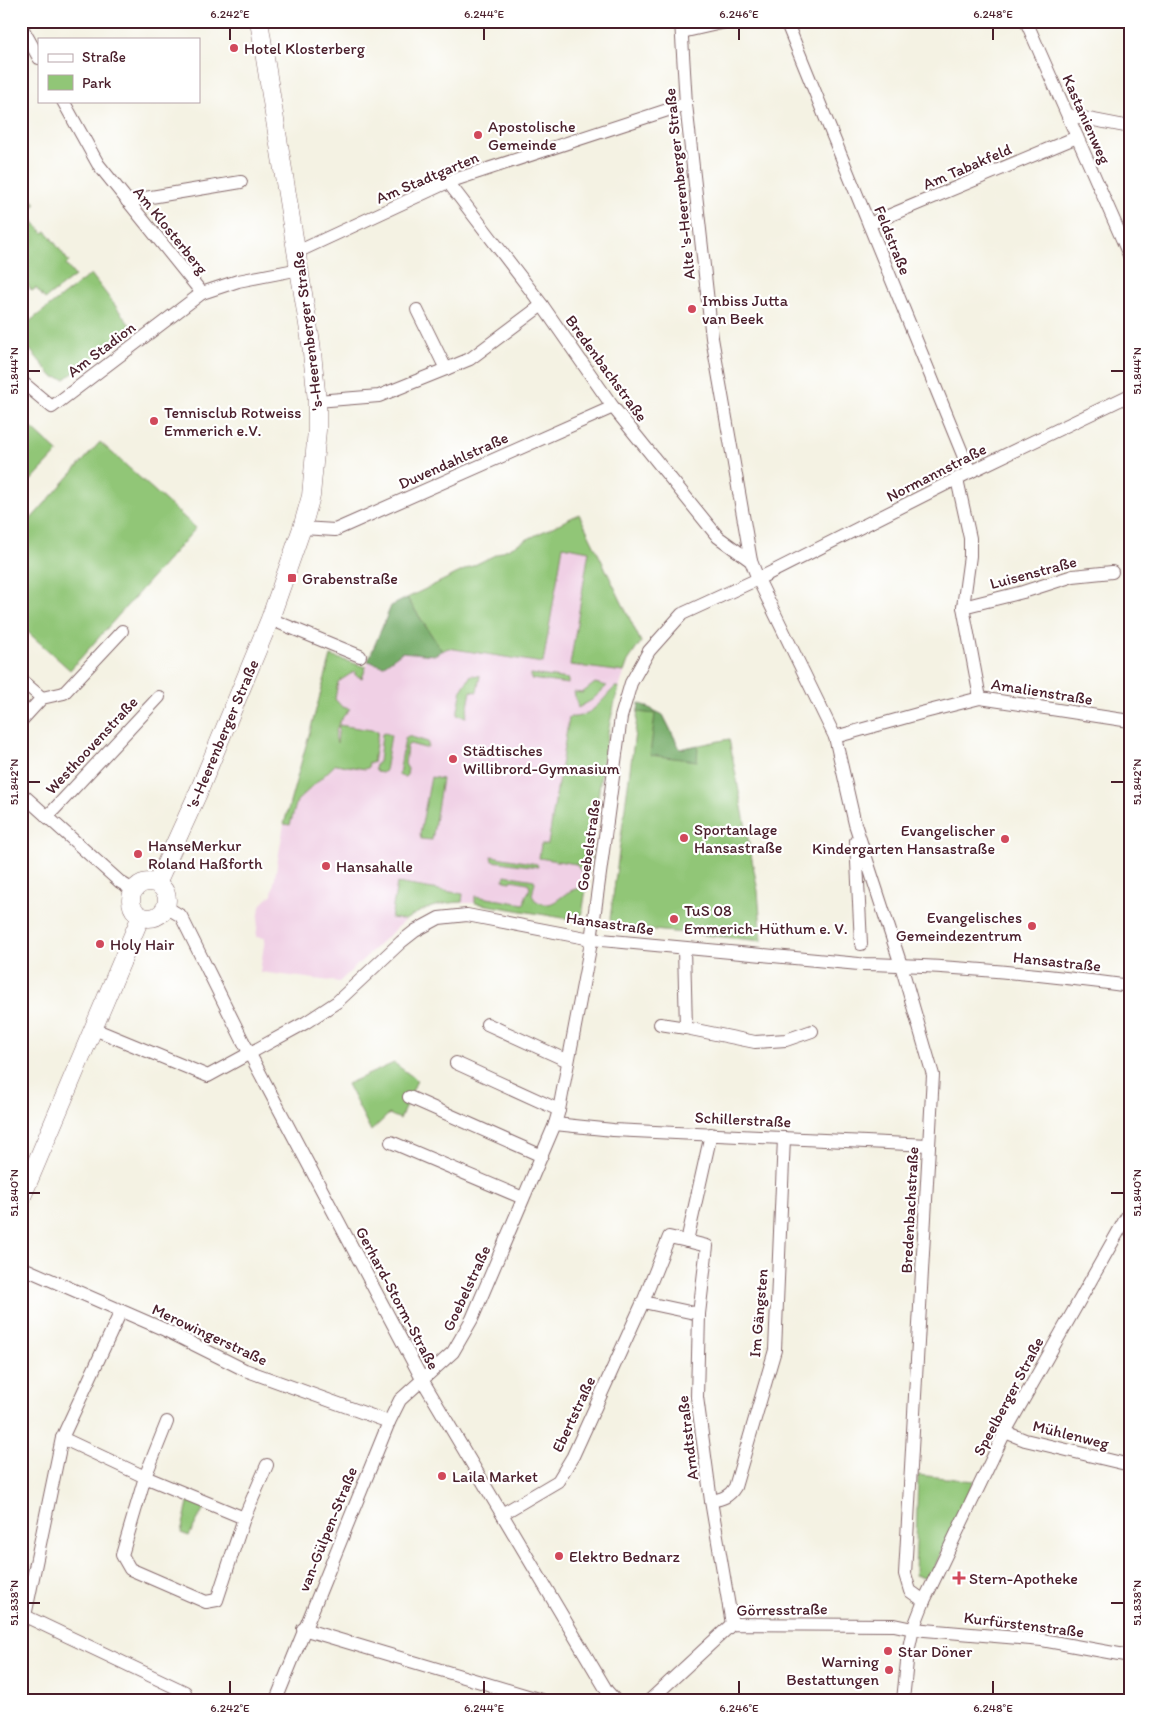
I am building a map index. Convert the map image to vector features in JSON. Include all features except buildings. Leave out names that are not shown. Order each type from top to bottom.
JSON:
[{"type":"street","name":"'s-Heerenberger Straße","points":[[156,884],[198,794],[270,619],[302,528],[311,496],[317,430],[317,401],[311,343],[259,21]]},
{"type":"street","points":[[681,26],[730,21]]},
{"type":"street","name":"Feldstraße","points":[[786,21],[970,472]]},
{"type":"street","name":"Kastanienweg","points":[[1026,21],[1130,257]]},
{"type":"street","points":[[21,26],[38,56]]},
{"type":"street","name":"Alte 's-Heerenberger Straße","points":[[681,26],[686,104],[712,338],[751,561],[758,579]]},
{"type":"street","name":"Am Klosterberg","points":[[64,102],[98,164],[202,293],[238,281],[300,270]]},
{"type":"street","name":"Am Stadtgarten","points":[[297,252],[448,182],[686,104]]},
{"type":"street","points":[[1068,115],[1130,127]]},
{"type":"street","name":"Am Tabakfeld","points":[[869,224],[1077,137]]},
{"type":"street","points":[[127,202],[241,182]]},
{"type":"street","name":"Bredenbachstraße","points":[[448,182],[542,305],[613,407],[718,537],[751,561]]},
{"type":"street","name":"Am Stadion","points":[[21,381],[52,407],[202,293]]},
{"type":"street","points":[[317,401],[379,396],[446,370],[470,359],[542,305]]},
{"type":"street","points":[[417,310],[446,370]]},
{"type":"street","name":"Normannstraße","points":[[758,579],[970,472],[1130,396]]},
{"type":"street","name":"Duvendahlstraße","points":[[302,528],[335,530],[613,407]]},
{"type":"street","points":[[957,479],[970,538],[970,556],[964,607],[980,698]]},
{"type":"street","name":"Luisenstraße","points":[[964,607],[1023,592],[1073,576],[1112,572]]},
{"type":"street","name":"Bredenbachstraße","points":[[758,579],[835,737],[855,824],[901,965],[933,1075],[905,1574],[910,1591],[924,1601]]},
{"type":"street","name":"Goebelstraße","points":[[423,1381],[454,1352],[472,1319],[560,1110],[591,939],[621,718],[631,683],[649,650],[682,614],[758,579]]},
{"type":"street","points":[[270,619],[360,656]]},
{"type":"street","points":[[21,721],[42,698],[64,693],[122,631]]},
{"type":"street","points":[[21,680],[42,698]]},
{"type":"street","name":"Westhoovenstraße","points":[[47,817],[159,696]]},
{"type":"street","name":"Amalienstraße","points":[[835,737],[980,698],[1130,721]]},
{"type":"street","points":[[21,793],[120,882],[134,890]]},
{"type":"street","name":"Bredenbachstraße","points":[[855,824],[861,944]]},
{"type":"street","points":[[145,882],[156,884],[163,888],[167,895],[166,908],[161,914],[154,917],[141,916],[133,908],[131,898],[134,890],[145,882]]},
{"type":"street","name":"Gerhard-Storm-Straße","points":[[166,908],[181,916],[250,1053],[423,1381],[602,1682],[615,1700]]},
{"type":"street","name":"Hansastraße","points":[[250,1053],[305,1023],[337,1002],[415,931],[440,918],[467,915],[591,939],[859,964],[1034,974],[1130,986]]},
{"type":"street","points":[[21,1199],[26,1174],[94,1029],[141,916]]},
{"type":"street","points":[[684,948],[686,1028]]},
{"type":"street","points":[[487,1024],[568,1061]]},
{"type":"street","points":[[660,1024],[755,1042],[786,1040],[812,1031]]},
{"type":"street","points":[[94,1029],[208,1076],[250,1053]]},
{"type":"street","points":[[456,1063],[560,1110]]},
{"type":"street","points":[[410,1097],[542,1156]]},
{"type":"street","name":"Schillerstraße","points":[[555,1124],[613,1130],[929,1145]]},
{"type":"street","points":[[687,1241],[711,1134]]},
{"type":"street","name":"Im Gängsten","points":[[711,1501],[724,1498],[735,1487],[774,1350],[784,1138]]},
{"type":"street","points":[[391,1142],[523,1198]]},
{"type":"street","name":"Speelberger Straße","points":[[904,1700],[908,1652],[913,1629],[924,1601],[1005,1432],[1130,1211]]},
{"type":"street","name":"Ebertstraße","points":[[502,1514],[558,1481],[573,1456],[643,1302],[669,1237],[687,1241]]},
{"type":"street","name":"Arndtstraße","points":[[687,1241],[707,1246],[700,1314],[697,1397],[711,1501],[732,1624]]},
{"type":"street","name":"Merowingerstraße","points":[[21,1268],[163,1329],[246,1370],[389,1422]]},
{"type":"street","points":[[643,1302],[700,1314]]},
{"type":"street","points":[[121,1311],[62,1438],[23,1620],[185,1692]]},
{"type":"street","name":"van-Gülpen-Straße","points":[[276,1700],[389,1422],[400,1400],[423,1381]]},
{"type":"street","points":[[167,1422],[145,1476],[122,1555],[130,1569],[206,1602],[217,1600],[244,1518],[267,1465]]},
{"type":"street","name":"Mühlenweg","points":[[1005,1432],[1025,1440],[1130,1465]]},
{"type":"street","points":[[62,1438],[244,1518]]},
{"type":"street","name":"Görresstraße","points":[[650,1700],[732,1624],[894,1625],[913,1629]]},
{"type":"street","points":[[304,1629],[541,1700]]},
{"type":"street","name":"Kurfürstenstraße","points":[[913,1629],[1042,1640],[1130,1656]]},
{"type":"shaded area","name":"Städtisches Willibrord-Gymnasium","points":[[579,514],[641,642],[628,661],[611,713],[605,742],[594,830],[589,830],[587,848],[592,849],[582,915],[575,920],[475,903],[450,903],[425,909],[405,920],[339,982],[260,972],[265,938],[256,937],[260,906],[272,894],[284,824],[331,656],[366,667],[391,606]]},
{"type":"green space","points":[[21,185],[36,204],[21,215]]},
{"type":"green space","points":[[31,218],[43,233],[46,231],[69,262],[66,265],[75,276],[45,299],[36,288],[32,291],[21,277],[21,225]]},
{"type":"green space","points":[[91,274],[133,329],[65,379],[53,377],[21,339],[21,328]]},
{"type":"green space","points":[[21,418],[58,452],[21,491]]},
{"type":"green space","points":[[100,442],[196,528],[70,670],[21,626],[21,530]]},
{"type":"green space","points":[[579,514],[641,642],[628,661],[624,672],[570,665],[589,551],[563,546],[543,663],[448,648],[442,651],[407,598]]},
{"type":"green space","points":[[407,598],[442,651],[434,655],[402,652],[383,666],[368,661],[391,606]]},
{"type":"green space","points":[[331,656],[366,667],[362,678],[355,675],[355,671],[338,682],[335,699],[342,707],[350,709],[338,725],[336,738],[337,743],[339,725],[378,731],[373,763],[369,762],[368,768],[365,769],[336,764],[297,801],[290,825],[284,824]]},
{"type":"green space","points":[[531,674],[568,679],[568,684],[531,679]]},
{"type":"green space","points":[[471,675],[480,676],[477,692],[471,691],[466,717],[457,715],[462,689]]},
{"type":"green space","points":[[595,683],[607,686],[592,700],[578,708],[574,692],[582,693]]},
{"type":"green space","points":[[615,687],[619,687],[607,740],[594,830],[589,830],[587,848],[592,849],[589,872],[581,871],[576,864],[539,858],[541,844],[548,844],[569,717],[576,717],[589,712]]},
{"type":"green space","name":"Sportanlage Hansastraße","points":[[639,703],[663,715],[680,749],[729,739],[758,891],[762,941],[614,926],[610,919]]},
{"type":"green space","points":[[639,703],[663,715],[680,749],[698,745],[697,761],[650,755],[655,714],[638,712]]},
{"type":"green space","points":[[382,734],[391,735],[385,771],[382,773],[377,772],[375,769],[376,764],[379,762]]},
{"type":"green space","points":[[408,736],[428,742],[428,747],[410,744],[407,746],[405,764],[408,769],[405,777],[399,774],[405,738]]},
{"type":"green space","points":[[431,777],[442,779],[432,840],[421,839],[420,834]]},
{"type":"green space","points":[[491,856],[537,864],[538,867],[492,861]]},
{"type":"green space","points":[[505,875],[534,880],[532,895],[535,900],[543,904],[554,902],[571,891],[586,889],[582,915],[575,920],[475,903],[475,896],[524,904],[530,887],[528,883],[512,880],[511,882],[505,881]]},
{"type":"green space","points":[[397,883],[463,894],[462,902],[432,907],[405,920],[391,918]]},
{"type":"green space","points":[[394,1063],[417,1080],[400,1119],[389,1114],[371,1131],[347,1084]]},
{"type":"green space","points":[[918,1475],[974,1481],[930,1577],[924,1578],[915,1575]]},
{"type":"green space","points":[[189,1499],[205,1506],[189,1536],[181,1533]]},
{"type":"place","name":"Hotel Klosterberg","points":[[234,48]]},
{"type":"place","name":"Apostolische Gemeinde","points":[[478,135]]},
{"type":"place","name":"Imbiss Jutta van Beek","points":[[692,309]]},
{"type":"place","name":"Tennisclub Rotweiss Emmerich e.V.","points":[[154,421]]},
{"type":"place","name":"Grabenstraße","points":[[292,578]]},
{"type":"place","name":"Städtisches Willibrord-Gymnasium","points":[[453,759]]},
{"type":"place","name":"Sportanlage Hansastraße","points":[[684,838]]},
{"type":"place","name":"Evangelischer Kindergarten Hansastraße","points":[[1005,839]]},
{"type":"place","name":"HanseMerkur Roland Haßforth","points":[[138,854]]},
{"type":"place","name":"Hansahalle","points":[[326,866]]},
{"type":"place","name":"TuS 08 Emmerich-Hüthum e. V.","points":[[674,919]]},
{"type":"place","name":"Evangelisches Gemeindezentrum","points":[[1032,926]]},
{"type":"place","name":"Holy Hair","points":[[100,944]]},
{"type":"place","name":"Laila Market","points":[[442,1476]]},
{"type":"place","name":"Elektro Bednarz","points":[[559,1556]]},
{"type":"place","name":"Stern-Apotheke","points":[[959,1578]]},
{"type":"place","name":"Star Döner","points":[[888,1651]]},
{"type":"place","name":"Warning Bestattungen","points":[[889,1670]]}]
